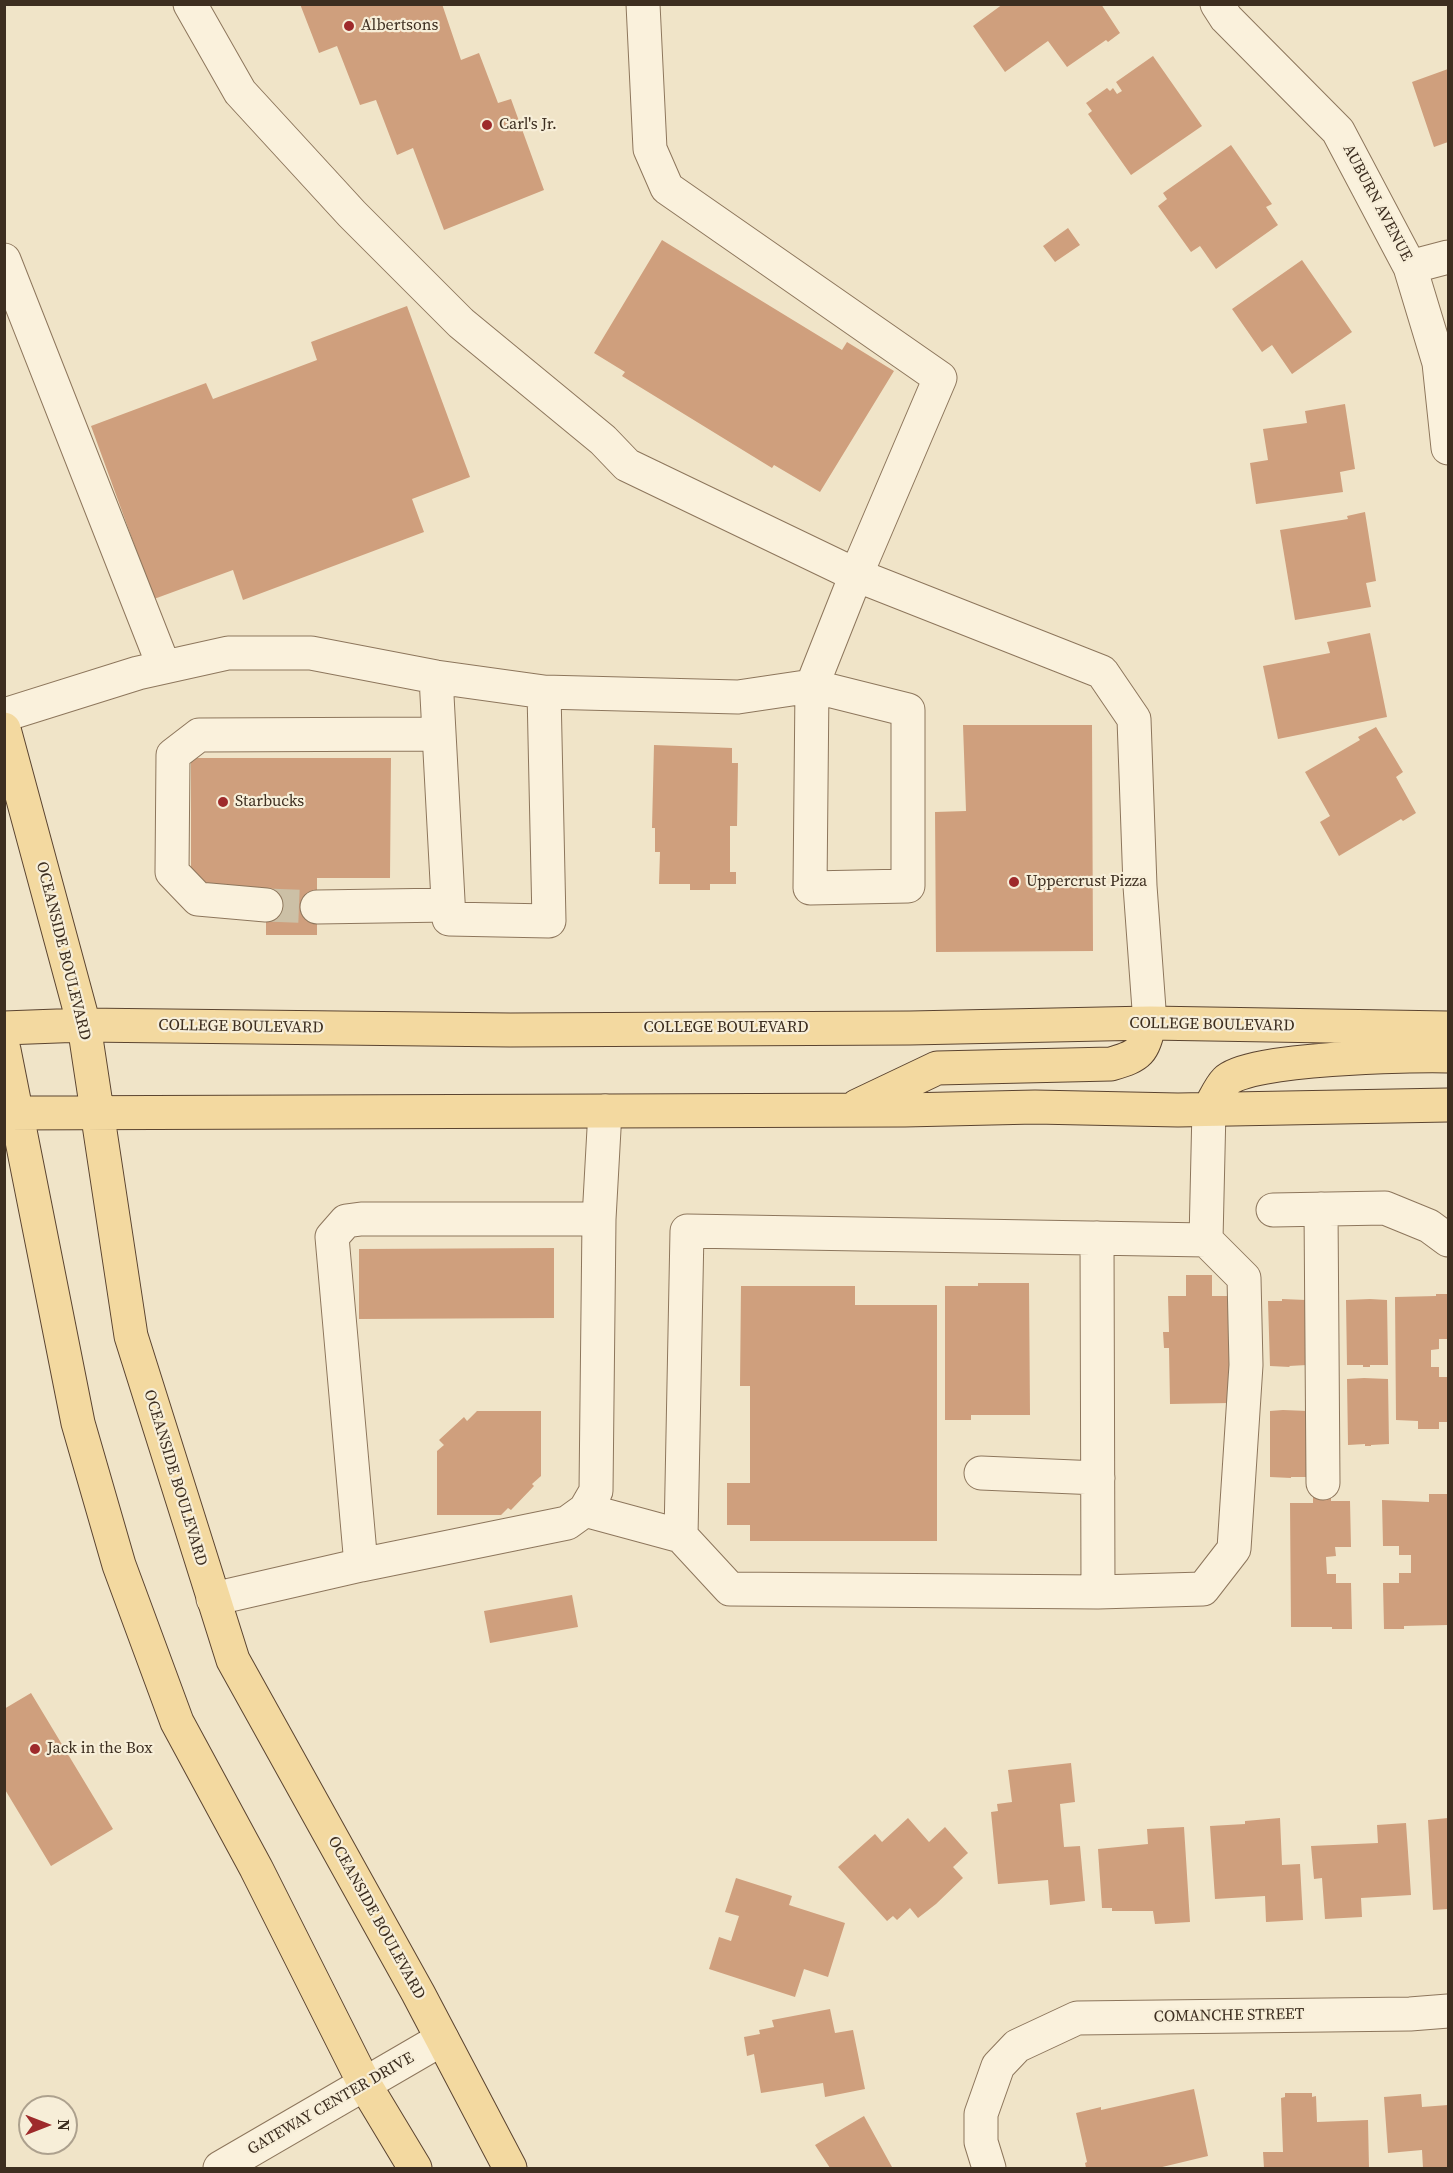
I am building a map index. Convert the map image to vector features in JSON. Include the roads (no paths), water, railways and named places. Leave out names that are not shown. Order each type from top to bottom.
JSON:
[{"type":"main road","name":"OCEANSIDE BOULEVARD","points":[[4,729],[84,1025],[131,1336],[232,1660],[442,2038],[510,2169]]},
{"type":"main road","name":"COLLEGE BOULEVARD","points":[[4,1028],[84,1025],[510,1030],[910,1028],[1150,1023],[1449,1028]]},
{"type":"main road","points":[[849,1110],[937,1068],[1111,1064],[1131,1058],[1143,1047],[1150,1023]]},
{"type":"main road","points":[[4,1050],[11,1113],[78,1422],[119,1565],[177,1722],[256,1868],[365,2085],[415,2169]]},
{"type":"main road","points":[[1209,1109],[1226,1080],[1261,1068],[1320,1061],[1417,1055],[1449,1056]]},
{"type":"main road","points":[[11,1113],[849,1110],[1035,1107],[1209,1109],[1449,1105]]},
{"type":"street","points":[[190,4],[240,92],[358,220],[460,323],[603,440],[627,465],[856,575],[1101,672],[1134,719],[1140,886],[1150,1023]]},
{"type":"street","points":[[4,715],[138,673],[228,653],[311,653],[436,677],[544,692],[738,697],[812,686],[908,710],[908,886],[810,888],[812,686],[856,575],[940,378],[667,188],[650,149],[643,4]]},
{"type":"street","name":"AUBURN AVENUE","points":[[1217,4],[1226,18],[1338,131],[1410,267],[1439,363],[1449,448]]},
{"type":"street","points":[[1410,267],[1449,257]]},
{"type":"street","points":[[4,260],[164,667]]},
{"type":"street","points":[[436,677],[449,919],[549,921],[544,692]]},
{"type":"street","points":[[266,905],[198,899],[172,872],[173,755],[199,735],[439,734]]},
{"type":"street","points":[[317,907],[448,905]]},
{"type":"street","points":[[1206,1240],[1209,1109]]},
{"type":"street","points":[[213,1599],[361,1565],[567,1523],[585,1510],[596,1491],[599,1219],[605,1111]]},
{"type":"street","points":[[1273,1210],[1384,1208],[1429,1226],[1449,1240]]},
{"type":"street","points":[[1321,1209],[1323,1483]]},
{"type":"street","points":[[361,1565],[332,1237],[346,1221],[361,1219],[599,1219]]},
{"type":"street","points":[[585,1510],[681,1536],[730,1589],[1098,1592],[1203,1589],[1234,1549],[1246,1365],[1244,1278],[1206,1240],[687,1231],[681,1536]]},
{"type":"street","points":[[1097,1238],[1098,1592]]},
{"type":"street","points":[[981,1473],[1098,1478]]},
{"type":"street","name":"COMANCHE STREET","points":[[989,2169],[981,2142],[981,2114],[998,2066],[1017,2046],[1077,2018],[1410,2014],[1449,2011]]},
{"type":"street","name":"GATEWAY CENTER DRIVE","points":[[220,2169],[442,2038]]},
{"type":"tunnel","points":[[266,905],[317,907]]},
{"type":"place","name":"Albertsons","points":[[349,26]]},
{"type":"place","name":"Carl's Jr.","points":[[487,125]]},
{"type":"place","name":"Starbucks","points":[[223,802]]},
{"type":"place","name":"Uppercrust Pizza","points":[[1014,882]]},
{"type":"place","name":"Jack in the Box","points":[[35,1749]]}]
